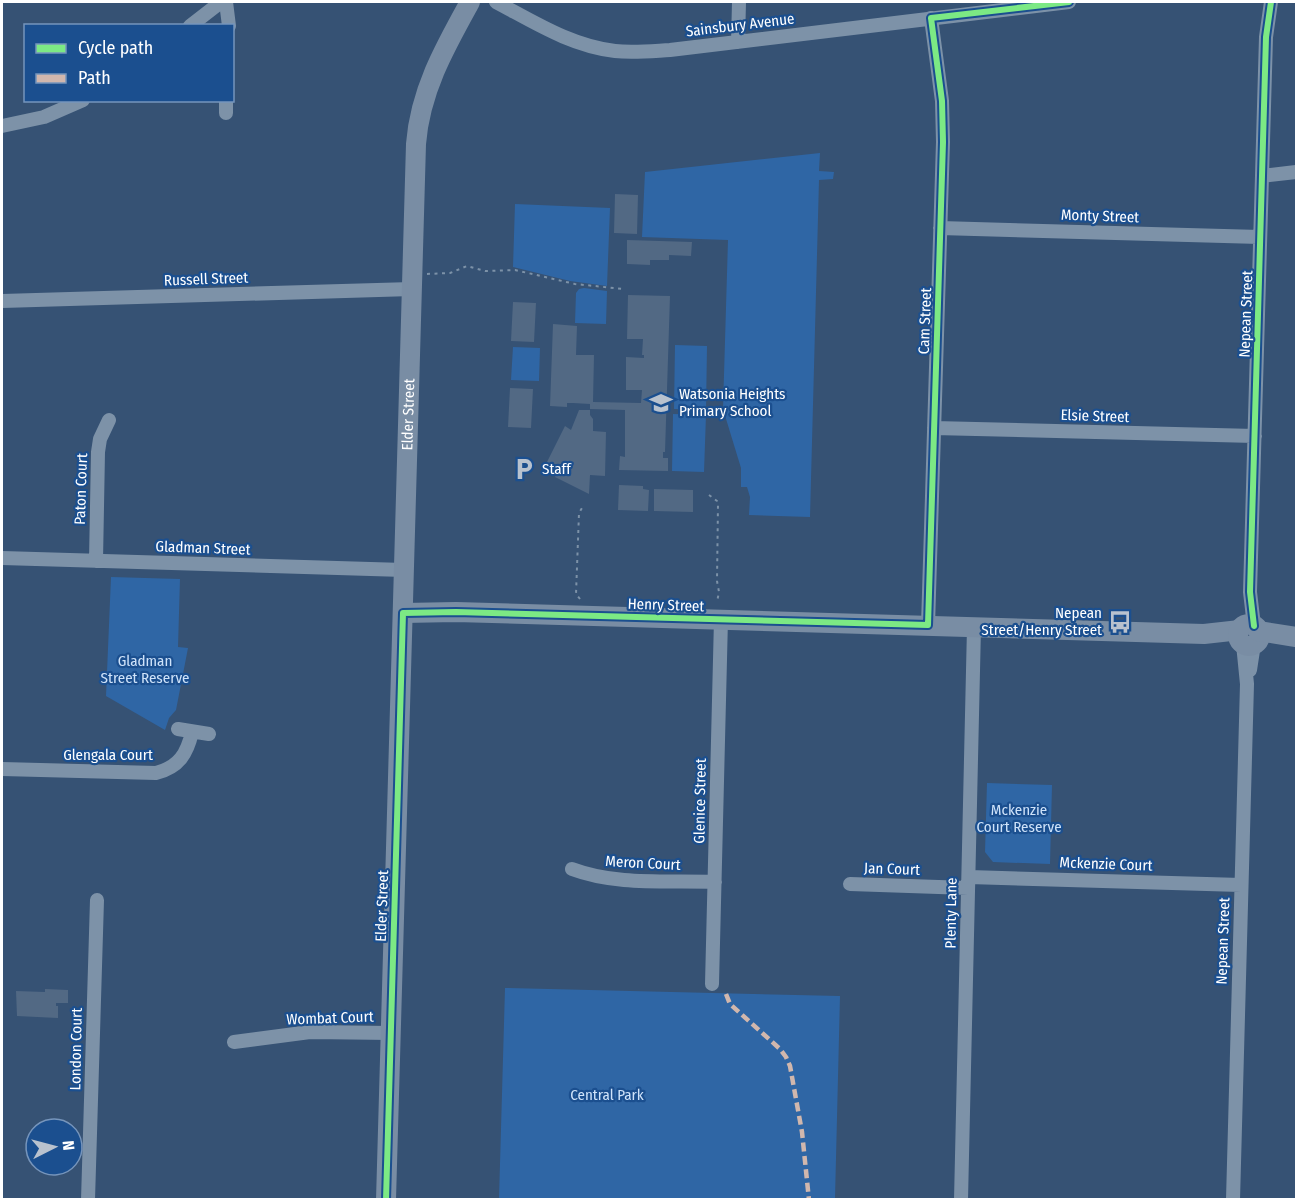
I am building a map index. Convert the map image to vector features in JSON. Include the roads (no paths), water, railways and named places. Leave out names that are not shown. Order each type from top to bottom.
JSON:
[{"type":"street","points":[[193,24],[221,2]]},
{"type":"street","points":[[226,2],[229,24]]},
{"type":"street","name":"Elder Street","points":[[386,1200],[416,144],[419,118],[430,81],[470,2]]},
{"type":"street","name":"Sainsbury Avenue","points":[[496,2],[569,40],[605,49],[647,52],[932,18],[1012,5],[1069,2]]},
{"type":"street","points":[[738,42],[739,2]]},
{"type":"street","name":"Nepean Street","points":[[1261,2],[1266,37]]},
{"type":"street","name":"Nepean Street","points":[[1233,1200],[1266,37],[1271,2]]},
{"type":"street","name":"Cam Street","points":[[928,625],[942,123],[932,18]]},
{"type":"street","points":[[2,126],[44,117],[78,102]]},
{"type":"street","points":[[1262,176],[1296,172]]},
{"type":"street","name":"Monty Street","points":[[940,228],[1260,237]]},
{"type":"street","name":"Russell Street","points":[[2,301],[412,289]]},
{"type":"street","name":"Paton Court","points":[[96,561],[98,452],[100,440],[109,420]]},
{"type":"street","name":"Elsie Street","points":[[934,428],[1255,436]]},
{"type":"street","name":"Gladman Street","points":[[2,558],[404,570]]},
{"type":"street","name":"Henry Street","points":[[403,613],[716,613],[974,627],[1293,637]]},
{"type":"street","name":"Glenice Street","points":[[712,984],[715,882],[716,613]]},
{"type":"street","name":"Plenty Lane","points":[[961,1200],[974,627]]},
{"type":"street","points":[[178,729],[209,735]]},
{"type":"street","name":"Glengala Court","points":[[2,769],[156,772],[169,769],[184,757],[189,748],[192,732]]},
{"type":"street","name":"Meron Court","points":[[572,869],[593,876],[613,879],[715,882]]},
{"type":"street","name":"Jan Court","points":[[850,884],[969,882]]},
{"type":"street","name":"Mckenzie Court","points":[[969,882],[1241,885]]},
{"type":"street","name":"London Court","points":[[88,1200],[97,900]]},
{"type":"street","name":"Wombat Court","points":[[234,1042],[310,1032],[391,1033]]},
{"type":"place","name":"Watsonia Heights Primary School","points":[[661,403]]},
{"type":"place","name":"Staff","points":[[524,469]]},
{"type":"place","name":"Nepean Street/Henry Street","points":[[1120,622]]},
{"type":"park label","name":"Gladman Street Reserve","points":[[145,670]]},
{"type":"park label","name":"Mckenzie Court Reserve","points":[[1019,818]]},
{"type":"park label","name":"Central Park","points":[[607,1095]]}]
